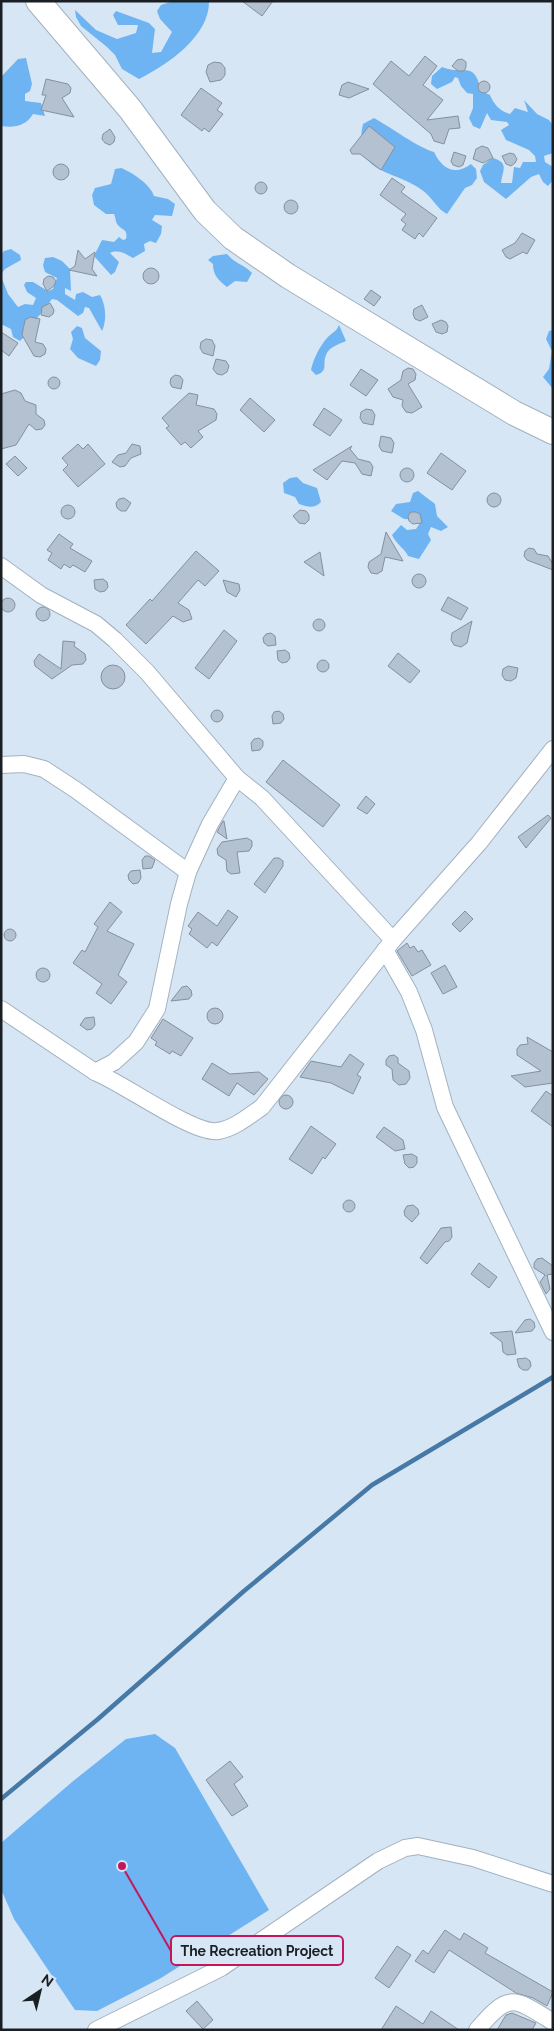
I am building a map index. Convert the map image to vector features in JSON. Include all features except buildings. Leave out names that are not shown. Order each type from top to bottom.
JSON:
[{"type":"street","points":[[38,1],[130,108],[205,211],[233,238],[288,276],[514,413],[553,432]]},
{"type":"street","points":[[1,566],[41,595],[96,624],[115,640],[147,672],[236,778],[262,798],[389,945],[410,992],[424,1030],[439,1092],[445,1107],[553,1332]]},
{"type":"street","points":[[1,1010],[95,1072],[111,1078],[174,1116],[203,1129],[218,1131],[232,1126],[262,1107],[389,945],[485,836],[553,749]]},
{"type":"street","points":[[1,765],[24,764],[44,769],[95,803],[188,872]]},
{"type":"street","points":[[95,1072],[114,1062],[136,1042],[156,1010],[178,904],[188,872],[210,824],[236,778]]},
{"type":"street","points":[[96,2030],[222,1968],[378,1861],[405,1848],[418,1846],[465,1856],[553,1884]]},
{"type":"street","points":[[477,2030],[495,2008],[504,2002],[523,2004],[553,2022]]},
{"type":"shaded area","points":[[173,1],[209,1],[207,14],[202,26],[185,48],[162,66],[139,79],[122,69],[115,55],[81,26],[76,17],[75,10],[96,30],[117,39],[136,33],[138,25],[118,25],[113,15],[116,11],[149,23],[155,29],[152,53],[161,52],[172,32],[160,19],[157,11],[161,5]]},
{"type":"shaded area","points":[[26,58],[32,84],[30,91],[25,94],[25,101],[41,103],[45,116],[33,114],[23,124],[10,127],[1,126],[1,77],[18,59]]},
{"type":"shaded area","points":[[442,67],[471,72],[475,75],[481,91],[490,95],[495,105],[503,111],[510,114],[515,108],[528,112],[524,100],[537,114],[549,120],[553,125],[553,153],[544,156],[545,162],[553,167],[553,180],[548,186],[543,182],[539,174],[531,177],[506,199],[484,182],[480,171],[483,165],[493,158],[502,162],[504,168],[501,183],[512,183],[514,167],[520,168],[523,162],[536,162],[535,156],[529,150],[506,140],[501,130],[509,125],[507,122],[491,120],[487,113],[480,129],[473,126],[469,118],[473,108],[473,94],[467,93],[461,86],[458,78],[455,77],[452,82],[437,89],[431,84],[432,76]]},
{"type":"shaded area","points":[[374,118],[412,142],[434,152],[441,163],[450,169],[460,170],[471,164],[476,169],[477,178],[472,185],[465,188],[447,214],[422,190],[369,162],[361,141],[363,124]]},
{"type":"shaded area","points":[[121,168],[140,179],[154,196],[168,199],[175,204],[172,216],[155,215],[152,220],[162,226],[161,234],[156,243],[150,241],[144,244],[145,251],[133,258],[119,252],[110,253],[119,262],[115,272],[111,275],[94,256],[102,240],[114,242],[119,237],[123,240],[126,239],[126,233],[117,224],[114,214],[106,214],[94,205],[92,195],[95,188],[111,184],[115,169]]},
{"type":"shaded area","points":[[11,249],[20,255],[21,260],[5,269],[1,274],[1,255],[4,251]]},
{"type":"shaded area","points":[[227,254],[252,273],[247,282],[235,281],[227,287],[217,277],[213,264],[208,260],[213,256]]},
{"type":"shaded area","points":[[53,257],[62,261],[70,269],[71,291],[65,288],[65,294],[75,300],[76,294],[83,292],[92,297],[100,295],[105,308],[104,327],[102,331],[89,308],[85,307],[83,313],[78,316],[57,300],[52,299],[34,322],[23,326],[24,337],[20,341],[13,337],[11,329],[1,324],[1,276],[8,294],[18,307],[25,304],[33,305],[36,298],[27,292],[24,285],[26,282],[33,282],[48,291],[53,289],[57,278],[45,272],[43,265],[45,258]]},
{"type":"shaded area","points":[[339,325],[346,341],[329,350],[325,359],[324,370],[316,375],[311,370],[315,357],[325,340],[336,331]]},
{"type":"shaded area","points":[[77,326],[82,328],[85,338],[101,351],[100,360],[96,366],[78,358],[70,349],[73,339],[71,332]]},
{"type":"shaded area","points":[[553,330],[553,389],[543,377],[549,369],[552,351],[546,339],[549,331]]},
{"type":"shaded area","points":[[297,477],[303,483],[317,488],[321,502],[311,507],[305,506],[299,504],[295,497],[284,493],[283,483],[290,478]]},
{"type":"shaded area","points":[[418,491],[435,504],[437,516],[448,527],[441,531],[431,527],[428,534],[431,540],[419,559],[408,556],[392,535],[401,525],[407,530],[416,529],[422,520],[404,519],[391,511],[396,504],[410,502],[413,493]]},
{"type":"shaded area","points":[[155,1734],[175,1748],[269,1910],[161,1978],[97,2011],[75,2010],[14,1919],[1,1889],[1,1843],[126,1739]]},
{"type":"waterway","points":[[1,1799],[98,1719],[244,1591],[372,1485],[553,1377]]},
{"type":"place","name":"The Recreation Project","points":[[122,1866]]}]
